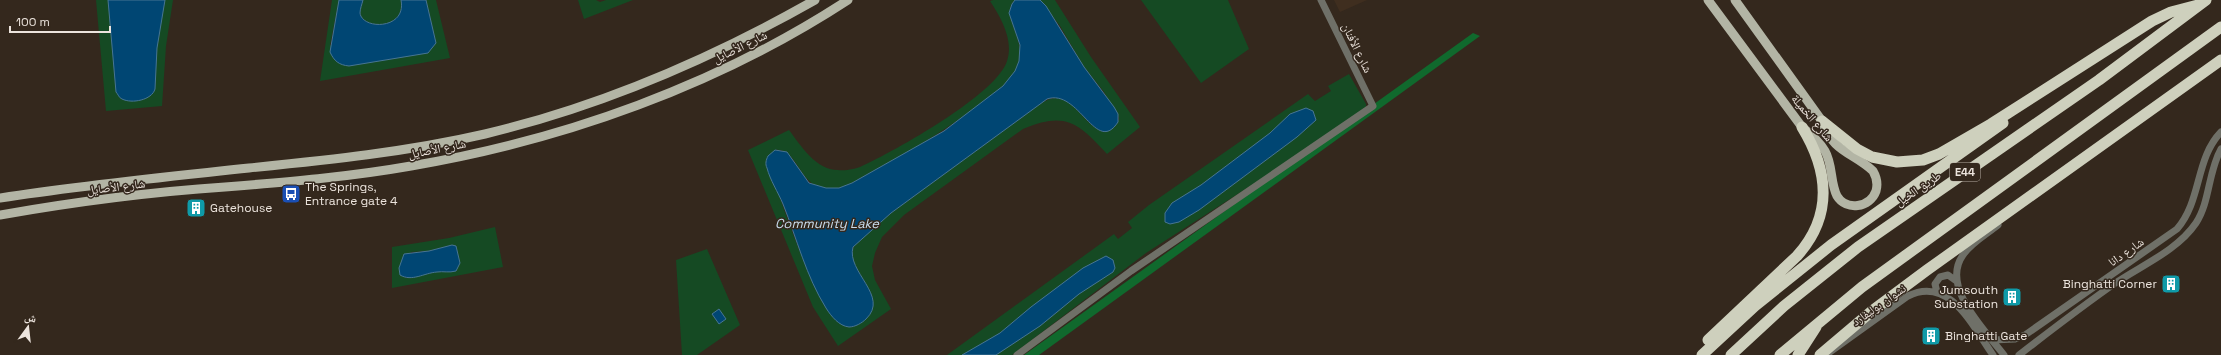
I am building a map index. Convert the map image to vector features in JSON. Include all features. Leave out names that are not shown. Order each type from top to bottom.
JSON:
[{"type":"highway","points":[[1822,122],[1864,153],[1880,159],[1906,162],[1923,160],[1939,154],[2017,108],[2152,21],[2172,12],[2204,2]]},
{"type":"highway","name":"طريق الخيل","points":[[1731,355],[1784,306],[1864,242],[2167,32],[2204,2]]},
{"type":"highway","name":"E44","points":[[1780,355],[1818,322],[1892,265],[2220,29]]},
{"type":"highway","points":[[1820,355],[1877,307],[2221,60]]},
{"type":"highway","points":[[1702,355],[1756,306],[1831,245],[1910,187],[1991,133],[2017,108]]},
{"type":"highway","points":[[1696,355],[1716,331],[1797,256],[1817,227],[1823,202],[1822,176],[1816,156],[1802,127]]},
{"type":"highway","points":[[1798,355],[1810,339],[1818,322]]},
{"type":"main road","name":"شارع الأصايل","points":[[0,198],[72,187],[369,155],[485,134],[550,116],[648,82],[731,45],[815,0]]},
{"type":"main road","name":"شارع الأصايل","points":[[0,215],[112,199],[373,172],[447,160],[519,143],[576,126],[679,88],[775,43],[848,0]]},
{"type":"main road","name":"شارع الخميلة","points":[[1708,0],[1802,127],[1819,143],[1826,153],[1830,163],[1835,190],[1840,200],[1851,206],[1868,202],[1875,193],[1877,186],[1873,171],[1837,146],[1829,137],[1822,122],[1735,0]]},
{"type":"street","name":"شارع الأفنان","points":[[1017,355],[1131,271],[1373,106],[1321,0]]},
{"type":"street","name":"شارع دانا","points":[[1993,340],[2015,339],[2025,335],[2177,229],[2190,210],[2205,156],[2211,144],[2221,132]]},
{"type":"street","name":"شارع دانا","points":[[2019,355],[2115,284],[2176,244],[2187,234],[2200,217],[2214,165],[2221,149]]},
{"type":"street","points":[[2004,355],[1961,297],[1955,280],[1957,266],[1966,252],[2008,218],[2019,204]]},
{"type":"street","points":[[1955,280],[1948,276],[1940,277],[1935,284],[1936,292],[1947,295],[1956,303],[1993,355]]},
{"type":"street","name":"نشوان بوليفارد","points":[[1824,355],[1845,342],[1876,317],[1908,296],[1924,291],[1936,292]]},
{"type":"shaded area","points":[[1334,0],[1367,0],[1340,12]]},
{"type":"green space","points":[[96,0],[173,0],[166,46],[162,106],[106,111]]},
{"type":"green space","points":[[332,0],[339,0],[330,45],[436,43],[426,0],[436,0],[450,58],[320,81]]},
{"type":"green space","points":[[363,0],[401,0],[401,10],[397,17],[391,22],[375,24],[363,19],[360,13]]},
{"type":"green space","points":[[578,0],[596,0],[600,2],[606,0],[633,0],[584,19]]},
{"type":"green space","points":[[1015,0],[1011,6],[1010,13],[1020,47],[1018,66],[1012,77],[1003,86],[968,113],[920,145],[852,183],[834,189],[821,188],[811,183],[791,157],[784,151],[775,150],[767,158],[789,224],[813,281],[826,305],[838,321],[850,327],[854,326],[863,320],[871,311],[873,302],[870,292],[853,262],[852,252],[857,242],[891,213],[1040,104],[1051,99],[1060,99],[1068,102],[1088,122],[1104,132],[1112,129],[1117,124],[1119,118],[1104,92],[1084,67],[1060,26],[1040,0],[1055,0],[1091,57],[1140,127],[1107,154],[1088,134],[1070,123],[1050,121],[1023,129],[904,215],[882,237],[875,253],[872,266],[875,280],[891,309],[838,346],[813,307],[748,150],[789,130],[804,150],[816,162],[830,169],[847,170],[857,168],[877,159],[920,135],[965,105],[985,89],[999,74],[1007,61],[1009,53],[1008,37],[1002,22],[990,1]]},
{"type":"green space","points":[[1141,0],[1228,0],[1249,49],[1201,83]]},
{"type":"green space","points":[[1473,33],[1480,36],[1039,355],[1024,355]]},
{"type":"green space","points":[[1349,74],[1366,104],[1366,108],[1289,161],[1146,253],[1012,355],[947,355],[1114,234],[1118,239],[1132,228],[1128,222],[1149,205],[1308,94],[1315,101],[1331,91],[1328,86]]},
{"type":"green space","points":[[495,227],[503,267],[392,288],[392,247],[449,238]],"holes":[[[452,245],[451,272],[439,271],[405,278],[411,252],[429,251]]]},
{"type":"green space","points":[[707,249],[740,325],[697,355],[682,355],[676,260]]},
{"type":"water","points":[[108,0],[165,0],[157,48],[155,89],[150,96],[141,100],[131,101],[122,99],[116,92]]},
{"type":"water","points":[[339,0],[363,0],[360,13],[363,19],[375,24],[384,24],[391,22],[397,17],[401,10],[401,0],[426,0],[436,43],[428,53],[349,66],[342,65],[333,58],[330,52]]},
{"type":"water","name":"Community Lake","points":[[1015,0],[1040,0],[1046,6],[1084,67],[1114,107],[1118,114],[1118,122],[1110,130],[1102,131],[1094,127],[1078,110],[1068,103],[1058,98],[1047,99],[891,213],[853,247],[855,266],[871,293],[873,302],[872,310],[866,319],[854,326],[849,327],[842,325],[828,311],[813,283],[783,204],[768,172],[766,160],[768,156],[775,150],[787,152],[809,183],[826,188],[839,188],[852,183],[944,131],[1003,86],[1015,71],[1019,61],[1020,45],[1009,13]]},
{"type":"water","points":[[1306,108],[1313,111],[1316,120],[1297,137],[1199,210],[1179,222],[1170,224],[1165,222],[1165,213],[1172,203],[1201,185],[1270,133],[1290,114]]},
{"type":"water","points":[[452,245],[456,246],[460,263],[456,271],[432,273],[409,278],[400,275],[399,268],[404,254],[429,251]]},
{"type":"water","points":[[1106,256],[1113,260],[1115,268],[1113,272],[1079,294],[1040,326],[996,355],[962,355],[1000,333],[1031,307],[1083,268]]},
{"type":"water","points":[[719,309],[726,319],[719,324],[712,314]]},
{"type":"place","name":"The Springs, Entrance gate 4","points":[[291,194]]},
{"type":"place","name":"Gatehouse","points":[[196,208]]},
{"type":"place","name":"Binghatti Corner","points":[[2171,284]]},
{"type":"place","name":"Jumsouth Substation","points":[[2012,297]]},
{"type":"place","name":"Binghatti Gate","points":[[1931,336]]}]
